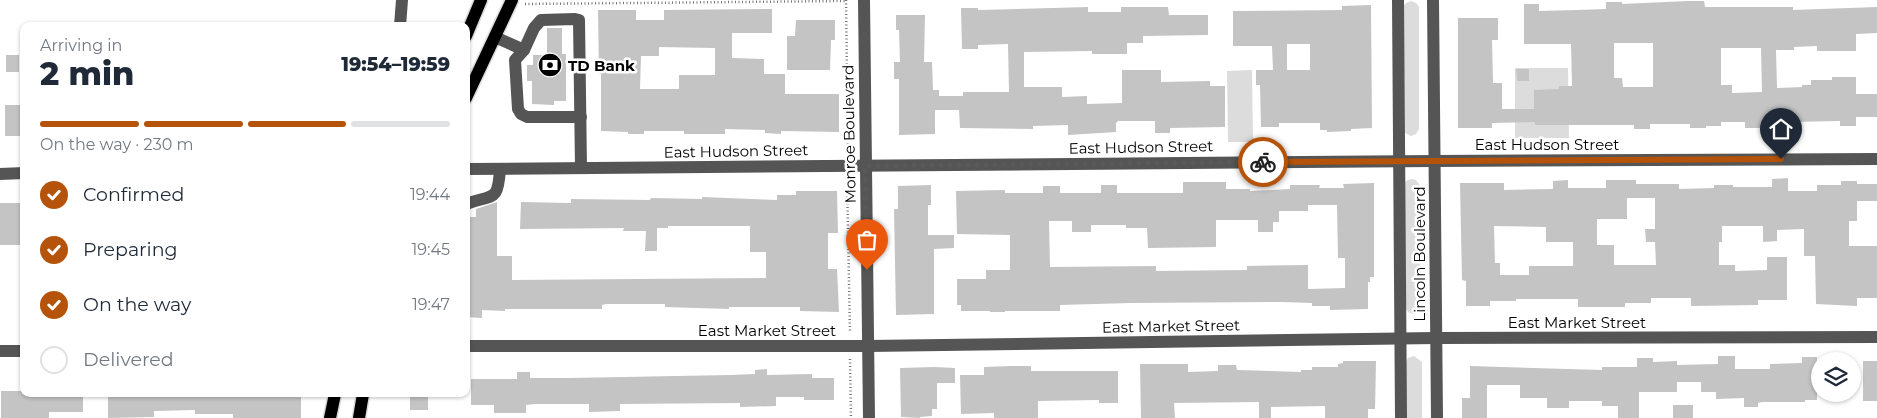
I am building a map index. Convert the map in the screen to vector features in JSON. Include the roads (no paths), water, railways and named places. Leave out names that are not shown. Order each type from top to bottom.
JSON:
[{"type":"main road","points":[[470,26],[481,0]]},
{"type":"main road","points":[[470,89],[512,0]]},
{"type":"main road","points":[[330,418],[334,397]]},
{"type":"main road","points":[[359,418],[362,397]]},
{"type":"street","points":[[400,22],[402,0]]},
{"type":"street","name":"Monroe Boulevard","points":[[864,0],[869,418]]},
{"type":"street","name":"Lincoln Boulevard","points":[[1398,0],[1401,418]]},
{"type":"street","name":"Lincoln Boulevard","points":[[1433,0],[1437,418]]},
{"type":"street","points":[[581,117],[527,117],[521,114],[518,108],[515,60],[524,50],[534,28],[541,20],[579,20],[581,117],[581,168]]},
{"type":"street","points":[[494,37],[524,50]]},
{"type":"street","name":"East Hudson Street","points":[[470,169],[1434,160],[1877,159]]},
{"type":"street","points":[[470,203],[490,198],[494,194],[499,184],[500,169]]},
{"type":"street","points":[[0,174],[20,174]]},
{"type":"street","name":"East Market Street","points":[[470,346],[868,346],[1436,338],[1877,337]]},
{"type":"street","points":[[0,351],[20,350]]},
{"type":"place","name":"TD Bank","points":[[550,65]]}]
